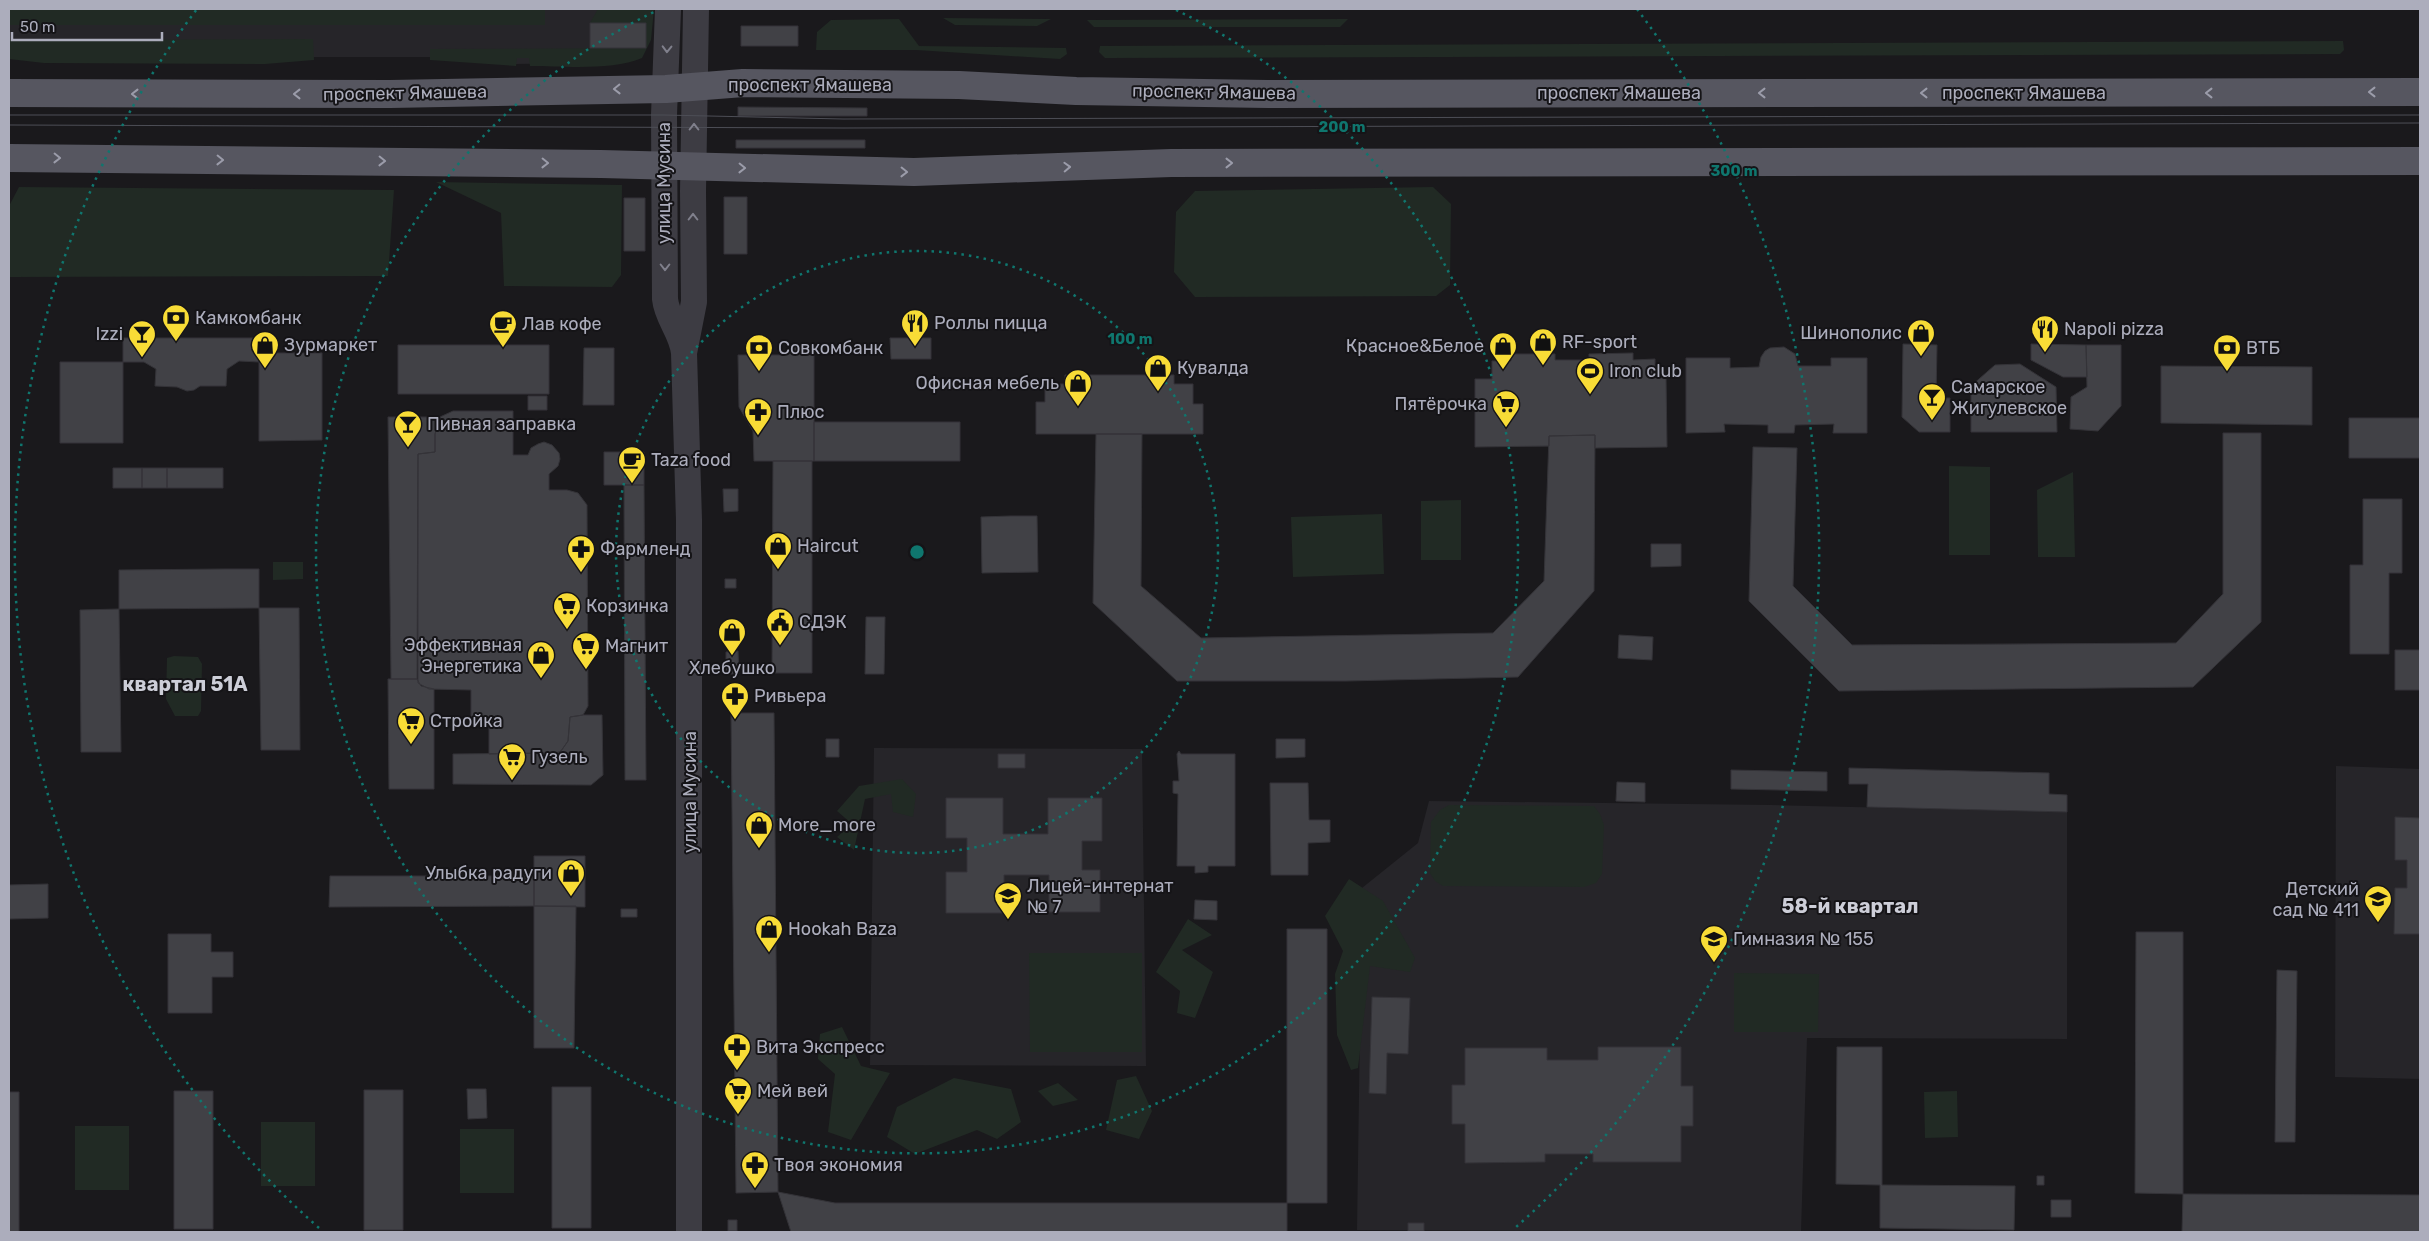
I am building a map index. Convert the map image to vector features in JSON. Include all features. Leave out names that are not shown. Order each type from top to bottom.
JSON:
[{"type":"main road","name":"проспект Ямашева","points":[[9,94],[390,94],[666,88],[743,84],[949,85],[1076,91],[1268,94],[2420,92]]},
{"type":"main road","points":[[9,158],[693,166],[914,172],[1171,163],[2420,161]]},
{"type":"street","name":"улица Мусина","points":[[668,9],[664,115],[665,307],[680,335],[684,353],[690,540],[689,1232]]},
{"type":"street","name":"улица Мусина","points":[[684,353],[694,302],[693,166],[696,9]]},
{"type":"shaded area","points":[[9,9],[651,9],[649,39],[641,56],[595,63],[514,64],[432,57],[9,57]]},
{"type":"shaded area","points":[[9,9],[545,9],[545,25],[9,25]]},
{"type":"shaded area","points":[[598,9],[654,9],[651,40],[642,58],[616,65],[587,67],[530,66],[529,58],[517,58],[516,66],[430,60],[430,49],[646,48],[646,23],[590,23]]},
{"type":"shaded area","points":[[943,18],[1051,19],[1037,26],[955,25]]},
{"type":"shaded area","points":[[899,19],[919,46],[1066,48],[1067,54],[1060,59],[916,50],[816,50],[817,32],[831,20]]},
{"type":"shaded area","points":[[1348,19],[1340,27],[1094,27],[1087,20]]},
{"type":"shaded area","points":[[313,39],[314,60],[265,64],[44,63],[9,59],[9,40]]},
{"type":"shaded area","points":[[2343,41],[2344,50],[2340,54],[1105,58],[1099,52],[1100,46]]},
{"type":"shaded area","points":[[436,182],[622,185],[621,275],[612,287],[504,286],[501,213]]},
{"type":"shaded area","points":[[19,187],[394,190],[388,276],[9,277],[9,206]]},
{"type":"shaded area","points":[[1433,187],[1451,204],[1450,285],[1436,296],[1195,297],[1174,272],[1176,212],[1195,191]]},
{"type":"shaded area","points":[[1949,466],[1990,467],[1990,555],[1949,555]]},
{"type":"shaded area","points":[[2073,472],[2075,557],[2038,557],[2037,490]]},
{"type":"shaded area","points":[[1461,500],[1461,560],[1421,560],[1421,501]]},
{"type":"shaded area","points":[[1382,514],[1384,574],[1293,577],[1291,517]]},
{"type":"shaded area","points":[[273,562],[303,562],[303,579],[273,580]]},
{"type":"shaded area","points":[[174,656],[198,657],[202,664],[201,711],[198,716],[175,716],[166,699],[167,658]]},
{"type":"shaded area","name":"Лицей-интернат № 7","points":[[874,748],[1142,749],[1146,1066],[870,1065]]},
{"type":"shaded area","name":"Детский сад № 411","points":[[2336,766],[2420,769],[2420,1079],[2335,1077]]},
{"type":"shaded area","points":[[902,779],[916,794],[913,817],[893,812],[891,794],[865,799],[854,850],[837,837],[852,824],[837,811],[859,786]]},
{"type":"shaded area","name":"Гимназия № 155","points":[[1429,801],[1771,805],[2067,812],[2067,1039],[1807,1038],[1801,1232],[1357,1230],[1362,888],[1418,843]]},
{"type":"shaded area","points":[[1449,805],[1594,806],[1600,814],[1604,825],[1602,874],[1596,883],[1584,887],[1443,886],[1435,881],[1430,873],[1431,822],[1440,810]]},
{"type":"shaded area","points":[[1349,879],[1383,901],[1415,958],[1410,972],[1370,966],[1358,1068],[1351,1070],[1337,1035],[1335,974],[1343,951],[1325,916]]},
{"type":"shaded area","points":[[1188,919],[1212,935],[1182,950],[1213,972],[1195,1018],[1177,1013],[1180,991],[1156,972]]},
{"type":"shaded area","points":[[1029,953],[1142,953],[1142,1052],[1030,1052]]},
{"type":"shaded area","points":[[1734,973],[1819,974],[1818,1032],[1734,1032]]},
{"type":"shaded area","points":[[842,1027],[861,1066],[890,1073],[851,1140],[828,1132],[835,1074],[818,1059],[820,1034]]},
{"type":"shaded area","points":[[1136,1076],[1152,1111],[1139,1139],[1106,1130],[1117,1080]]},
{"type":"shaded area","points":[[954,1078],[1011,1089],[1021,1122],[997,1139],[977,1130],[915,1154],[887,1137],[897,1107]]},
{"type":"shaded area","points":[[1058,1083],[1078,1100],[1053,1106],[1038,1091]]},
{"type":"shaded area","points":[[1957,1091],[1958,1137],[1925,1138],[1924,1092]]},
{"type":"shaded area","points":[[261,1122],[315,1122],[315,1186],[261,1186]]},
{"type":"shaded area","points":[[75,1126],[129,1126],[129,1190],[75,1190]]},
{"type":"shaded area","points":[[460,1129],[514,1129],[514,1193],[460,1193]]},
{"type":"building","points":[[590,23],[646,23],[646,48],[590,48]]},
{"type":"building","points":[[741,26],[798,26],[798,46],[741,46]]},
{"type":"building","points":[[738,107],[867,108],[867,116],[738,116]]},
{"type":"building","points":[[736,140],[865,140],[865,148],[736,148]]},
{"type":"building","points":[[724,197],[747,197],[747,254],[724,254]]},
{"type":"building","points":[[624,198],[645,198],[645,251],[624,251]]},
{"type":"building","points":[[123,338],[259,338],[259,362],[239,361],[227,369],[226,386],[200,386],[194,390],[187,391],[177,387],[155,386],[156,369],[144,362],[123,362]]},
{"type":"building","points":[[890,338],[931,338],[931,359],[891,359]]},
{"type":"building","points":[[1903,344],[1937,345],[1936,398],[1950,398],[1950,432],[1919,432],[1902,417]]},
{"type":"building","points":[[2031,344],[2086,345],[2087,377],[2063,377],[2031,360]]},
{"type":"building","points":[[398,345],[549,345],[549,394],[398,394]]},
{"type":"building","points":[[794,345],[801,348],[805,355],[814,355],[814,461],[754,461],[753,431],[739,407],[738,355],[784,355],[788,348]]},
{"type":"building","points":[[2086,345],[2121,345],[2121,406],[2098,431],[2070,429],[2071,397],[2087,387]]},
{"type":"building","points":[[1784,347],[1795,354],[1798,366],[1831,366],[1831,358],[1867,358],[1867,433],[1833,433],[1834,424],[1795,425],[1794,433],[1768,433],[1768,425],[1724,424],[1725,432],[1686,433],[1686,358],[1730,358],[1730,368],[1759,367],[1761,357],[1765,351],[1770,348]]},
{"type":"building","points":[[584,348],[614,348],[614,405],[583,405]]},
{"type":"building","points":[[259,353],[322,353],[322,440],[259,441]]},
{"type":"building","points":[[1633,353],[1633,360],[1655,359],[1655,378],[1666,378],[1667,447],[1595,448],[1595,435],[1549,436],[1549,446],[1475,447],[1475,379],[1492,379],[1492,361],[1511,361],[1511,354],[1555,354],[1555,360],[1589,360],[1589,354]]},
{"type":"building","points":[[60,362],[123,362],[123,443],[60,443]]},
{"type":"building","points":[[2020,364],[2056,387],[2057,432],[1971,432],[1971,386],[1995,365]]},
{"type":"building","points":[[2161,366],[2312,367],[2312,425],[2161,423]]},
{"type":"building","points":[[1065,375],[1174,375],[1174,384],[1193,384],[1193,404],[1203,404],[1203,434],[1036,434],[1036,402],[1045,402],[1045,384],[1065,384]]},
{"type":"building","points":[[528,396],[547,396],[547,410],[528,410]]},
{"type":"building","points":[[453,411],[513,411],[513,455],[528,455],[531,448],[544,442],[552,445],[559,453],[560,459],[558,466],[549,474],[549,490],[567,490],[578,493],[587,505],[588,706],[583,715],[570,717],[568,741],[561,751],[556,753],[489,754],[489,718],[471,718],[471,690],[429,689],[418,683],[418,454],[435,452],[435,434],[440,417]]},
{"type":"building","name":"Стройка","points":[[388,417],[440,417],[435,434],[435,452],[418,454],[417,679],[391,679]]},
{"type":"building","points":[[2349,418],[2420,418],[2420,458],[2349,458]]},
{"type":"building","points":[[814,422],[960,422],[960,461],[814,461]]},
{"type":"building","points":[[2223,433],[2261,433],[2261,622],[2193,687],[1839,691],[1749,601],[1753,447],[1797,448],[1793,586],[1852,645],[2176,643],[2223,594]]},
{"type":"building","points":[[1096,434],[1142,434],[1141,586],[1201,638],[1493,633],[1544,581],[1549,436],[1595,435],[1594,591],[1518,677],[1346,681],[1177,681],[1093,603]]},
{"type":"building","points":[[604,452],[644,452],[644,485],[604,485]]},
{"type":"building","points":[[773,461],[812,461],[812,673],[772,673]]},
{"type":"building","points":[[113,468],[142,468],[142,488],[113,488]]},
{"type":"building","points":[[142,468],[167,468],[167,488],[142,488]]},
{"type":"building","points":[[167,468],[223,468],[223,488],[167,488]]},
{"type":"building","points":[[624,485],[644,485],[646,780],[625,780]]},
{"type":"building","points":[[723,489],[738,489],[738,511],[724,512]]},
{"type":"building","points":[[2363,499],[2402,499],[2402,573],[2389,573],[2389,654],[2350,654],[2350,565],[2363,565]]},
{"type":"building","points":[[1037,516],[1038,572],[982,573],[981,517]]},
{"type":"building","points":[[1651,544],[1681,544],[1681,566],[1651,567]]},
{"type":"building","points":[[259,569],[259,608],[119,609],[119,570]]},
{"type":"building","points":[[725,579],[736,579],[736,588],[725,588]]},
{"type":"building","points":[[259,608],[299,608],[300,750],[261,750]]},
{"type":"building","points":[[119,609],[121,752],[81,752],[80,610]]},
{"type":"building","points":[[866,617],[885,617],[884,674],[865,674]]},
{"type":"building","points":[[726,626],[736,626],[737,646],[726,646]]},
{"type":"building","points":[[1619,635],[1653,637],[1652,660],[1618,658]]},
{"type":"building","points":[[2395,650],[2420,650],[2420,690],[2395,690]]},
{"type":"building","points":[[738,651],[739,674],[726,674],[726,652]]},
{"type":"building","name":"Стройка","points":[[388,679],[417,679],[421,686],[434,689],[434,789],[389,789]]},
{"type":"building","points":[[731,713],[774,713],[778,1192],[736,1193]]},
{"type":"building","points":[[602,715],[603,775],[591,785],[453,784],[453,754],[556,753],[561,751],[568,741],[570,717]]},
{"type":"building","points":[[826,739],[839,739],[839,757],[826,757]]},
{"type":"building","points":[[1276,739],[1305,739],[1305,757],[1276,758]]},
{"type":"building","points":[[1179,751],[1181,754],[1235,754],[1235,866],[1208,866],[1208,872],[1195,873],[1195,866],[1177,866],[1178,794],[1173,793],[1173,781],[1179,781],[1177,754]]},
{"type":"building","points":[[998,754],[1025,754],[1025,768],[998,768]]},
{"type":"building","points":[[1849,768],[2049,773],[2049,794],[2067,795],[2067,812],[1867,807],[1868,784],[1849,784]]},
{"type":"building","points":[[1731,770],[1827,772],[1827,791],[1731,789]]},
{"type":"building","points":[[1617,782],[1645,783],[1645,802],[1616,801]]},
{"type":"building","points":[[1270,783],[1308,783],[1309,820],[1330,820],[1330,842],[1308,843],[1308,875],[1271,875]]},
{"type":"building","points":[[946,798],[1003,798],[1003,834],[1048,834],[1048,798],[1102,798],[1102,841],[1082,841],[1082,870],[1100,870],[1100,912],[1049,912],[1049,875],[1004,875],[1004,913],[946,913],[946,872],[967,872],[967,838],[946,838]]},
{"type":"building","points":[[2395,817],[2420,818],[2420,934],[2394,934],[2395,888],[2407,888],[2407,860],[2395,860]]},
{"type":"building","points":[[534,856],[585,856],[585,907],[534,906]]},
{"type":"building","points":[[330,876],[534,876],[534,906],[329,907]]},
{"type":"building","points":[[48,884],[48,918],[9,919],[9,885]]},
{"type":"building","points":[[1195,900],[1217,901],[1217,920],[1194,919]]},
{"type":"building","points":[[534,906],[576,906],[574,1048],[534,1048]]},
{"type":"building","points":[[621,909],[637,909],[637,917],[621,917]]},
{"type":"building","points":[[1287,929],[1327,929],[1327,1203],[1287,1203]]},
{"type":"building","points":[[2136,932],[2183,932],[2183,1194],[2135,1193]]},
{"type":"building","points":[[168,934],[211,934],[211,952],[233,952],[233,977],[212,977],[212,1013],[168,1013]]},
{"type":"building","points":[[2277,970],[2297,971],[2295,1142],[2275,1142]]},
{"type":"building","points":[[1372,997],[1410,998],[1408,1054],[1387,1053],[1386,1094],[1369,1093]]},
{"type":"building","points":[[1598,1047],[1681,1047],[1681,1086],[1693,1086],[1693,1126],[1681,1126],[1681,1162],[1593,1162],[1593,1154],[1545,1154],[1545,1162],[1465,1163],[1465,1124],[1452,1124],[1452,1085],[1465,1085],[1465,1048],[1547,1048],[1547,1060],[1598,1060]]},
{"type":"building","points":[[1837,1047],[1882,1047],[1882,1185],[2015,1186],[2014,1230],[1880,1228],[1880,1185],[1836,1184]]},
{"type":"building","points":[[552,1087],[591,1087],[591,1228],[552,1228]]},
{"type":"building","points":[[467,1089],[486,1089],[487,1118],[468,1119]]},
{"type":"building","points":[[364,1090],[403,1090],[403,1230],[364,1230]]},
{"type":"building","points":[[174,1091],[213,1091],[213,1229],[174,1229]]},
{"type":"building","points":[[9,1092],[19,1092],[19,1232],[9,1232]]},
{"type":"building","points":[[2037,1176],[2044,1176],[2044,1185],[2037,1185]]},
{"type":"building","points":[[778,1192],[835,1203],[1287,1203],[1287,1232],[791,1232]]},
{"type":"building","points":[[2183,1194],[2420,1195],[2420,1232],[2182,1232]]},
{"type":"building","points":[[2051,1200],[2071,1200],[2071,1217],[2051,1217]]},
{"type":"building","points":[[728,1220],[737,1220],[737,1231],[728,1231]]},
{"type":"building","points":[[1408,1223],[1424,1223],[1424,1231],[1408,1231]]},
{"type":"tram line","points":[[9,115],[664,115],[843,119],[2420,115]]},
{"type":"tram line","points":[[9,125],[844,128],[2420,123]]},
{"type":"place","name":"Камкомбанк","points":[[176,342]]},
{"type":"place","name":"Роллы пицца","points":[[915,347]]},
{"type":"place","name":"Лав кофе","points":[[503,348]]},
{"type":"place","name":"Napoli pizza","points":[[2045,353]]},
{"type":"place","name":"Шинополис","points":[[1921,357]]},
{"type":"place","name":"Izzi","points":[[142,358]]},
{"type":"place","name":"RF-sport","points":[[1543,366]]},
{"type":"place","name":"Зурмаркет","points":[[265,369]]},
{"type":"place","name":"Красное&Белое","points":[[1503,370]]},
{"type":"place","name":"Совкомбанк","points":[[759,372]]},
{"type":"place","name":"ВТБ","points":[[2227,372]]},
{"type":"place","name":"Кувалда","points":[[1158,392]]},
{"type":"place","name":"Iron club","points":[[1590,395]]},
{"type":"place","name":"Офисная мебель","points":[[1078,407]]},
{"type":"place","name":"Самарское Жигулевское","points":[[1932,421]]},
{"type":"place","name":"Пятёрочка","points":[[1506,428]]},
{"type":"place","name":"Плюс","points":[[758,436]]},
{"type":"place","name":"Пивная заправка","points":[[408,448]]},
{"type":"place","name":"Taza food","points":[[632,484]]},
{"type":"place","name":"Haircut","points":[[778,570]]},
{"type":"place","name":"Фармленд","points":[[581,573]]},
{"type":"place","name":"Корзинка","points":[[567,630]]},
{"type":"place","name":"СДЭК","points":[[780,646]]},
{"type":"place","name":"Хлебушко","points":[[732,656]]},
{"type":"place","name":"Магнит","points":[[586,670]]},
{"type":"place","name":"Эффективная Энергетика","points":[[541,679]]},
{"type":"place","name":"Ривьера","points":[[735,720]]},
{"type":"place","name":"Стройка","points":[[411,745]]},
{"type":"place","name":"Гузель","points":[[512,781]]},
{"type":"place","name":"More_more","points":[[759,849]]},
{"type":"place","name":"Улыбка радуги","points":[[571,897]]},
{"type":"place","name":"Лицей-интернат № 7","points":[[1008,920]]},
{"type":"place","name":"Детский сад № 411","points":[[2378,923]]},
{"type":"place","name":"Hookah Baza","points":[[769,953]]},
{"type":"place","name":"Гимназия № 155","points":[[1714,963]]},
{"type":"place","name":"Вита Экспресс","points":[[737,1071]]},
{"type":"place","name":"Мей вей","points":[[738,1115]]},
{"type":"place","name":"Твоя экономия","points":[[755,1189]]},
{"type":"district","name":"квартал 51А","points":[[185,684]]},
{"type":"district","name":"58-й квартал","points":[[1850,906]]}]
